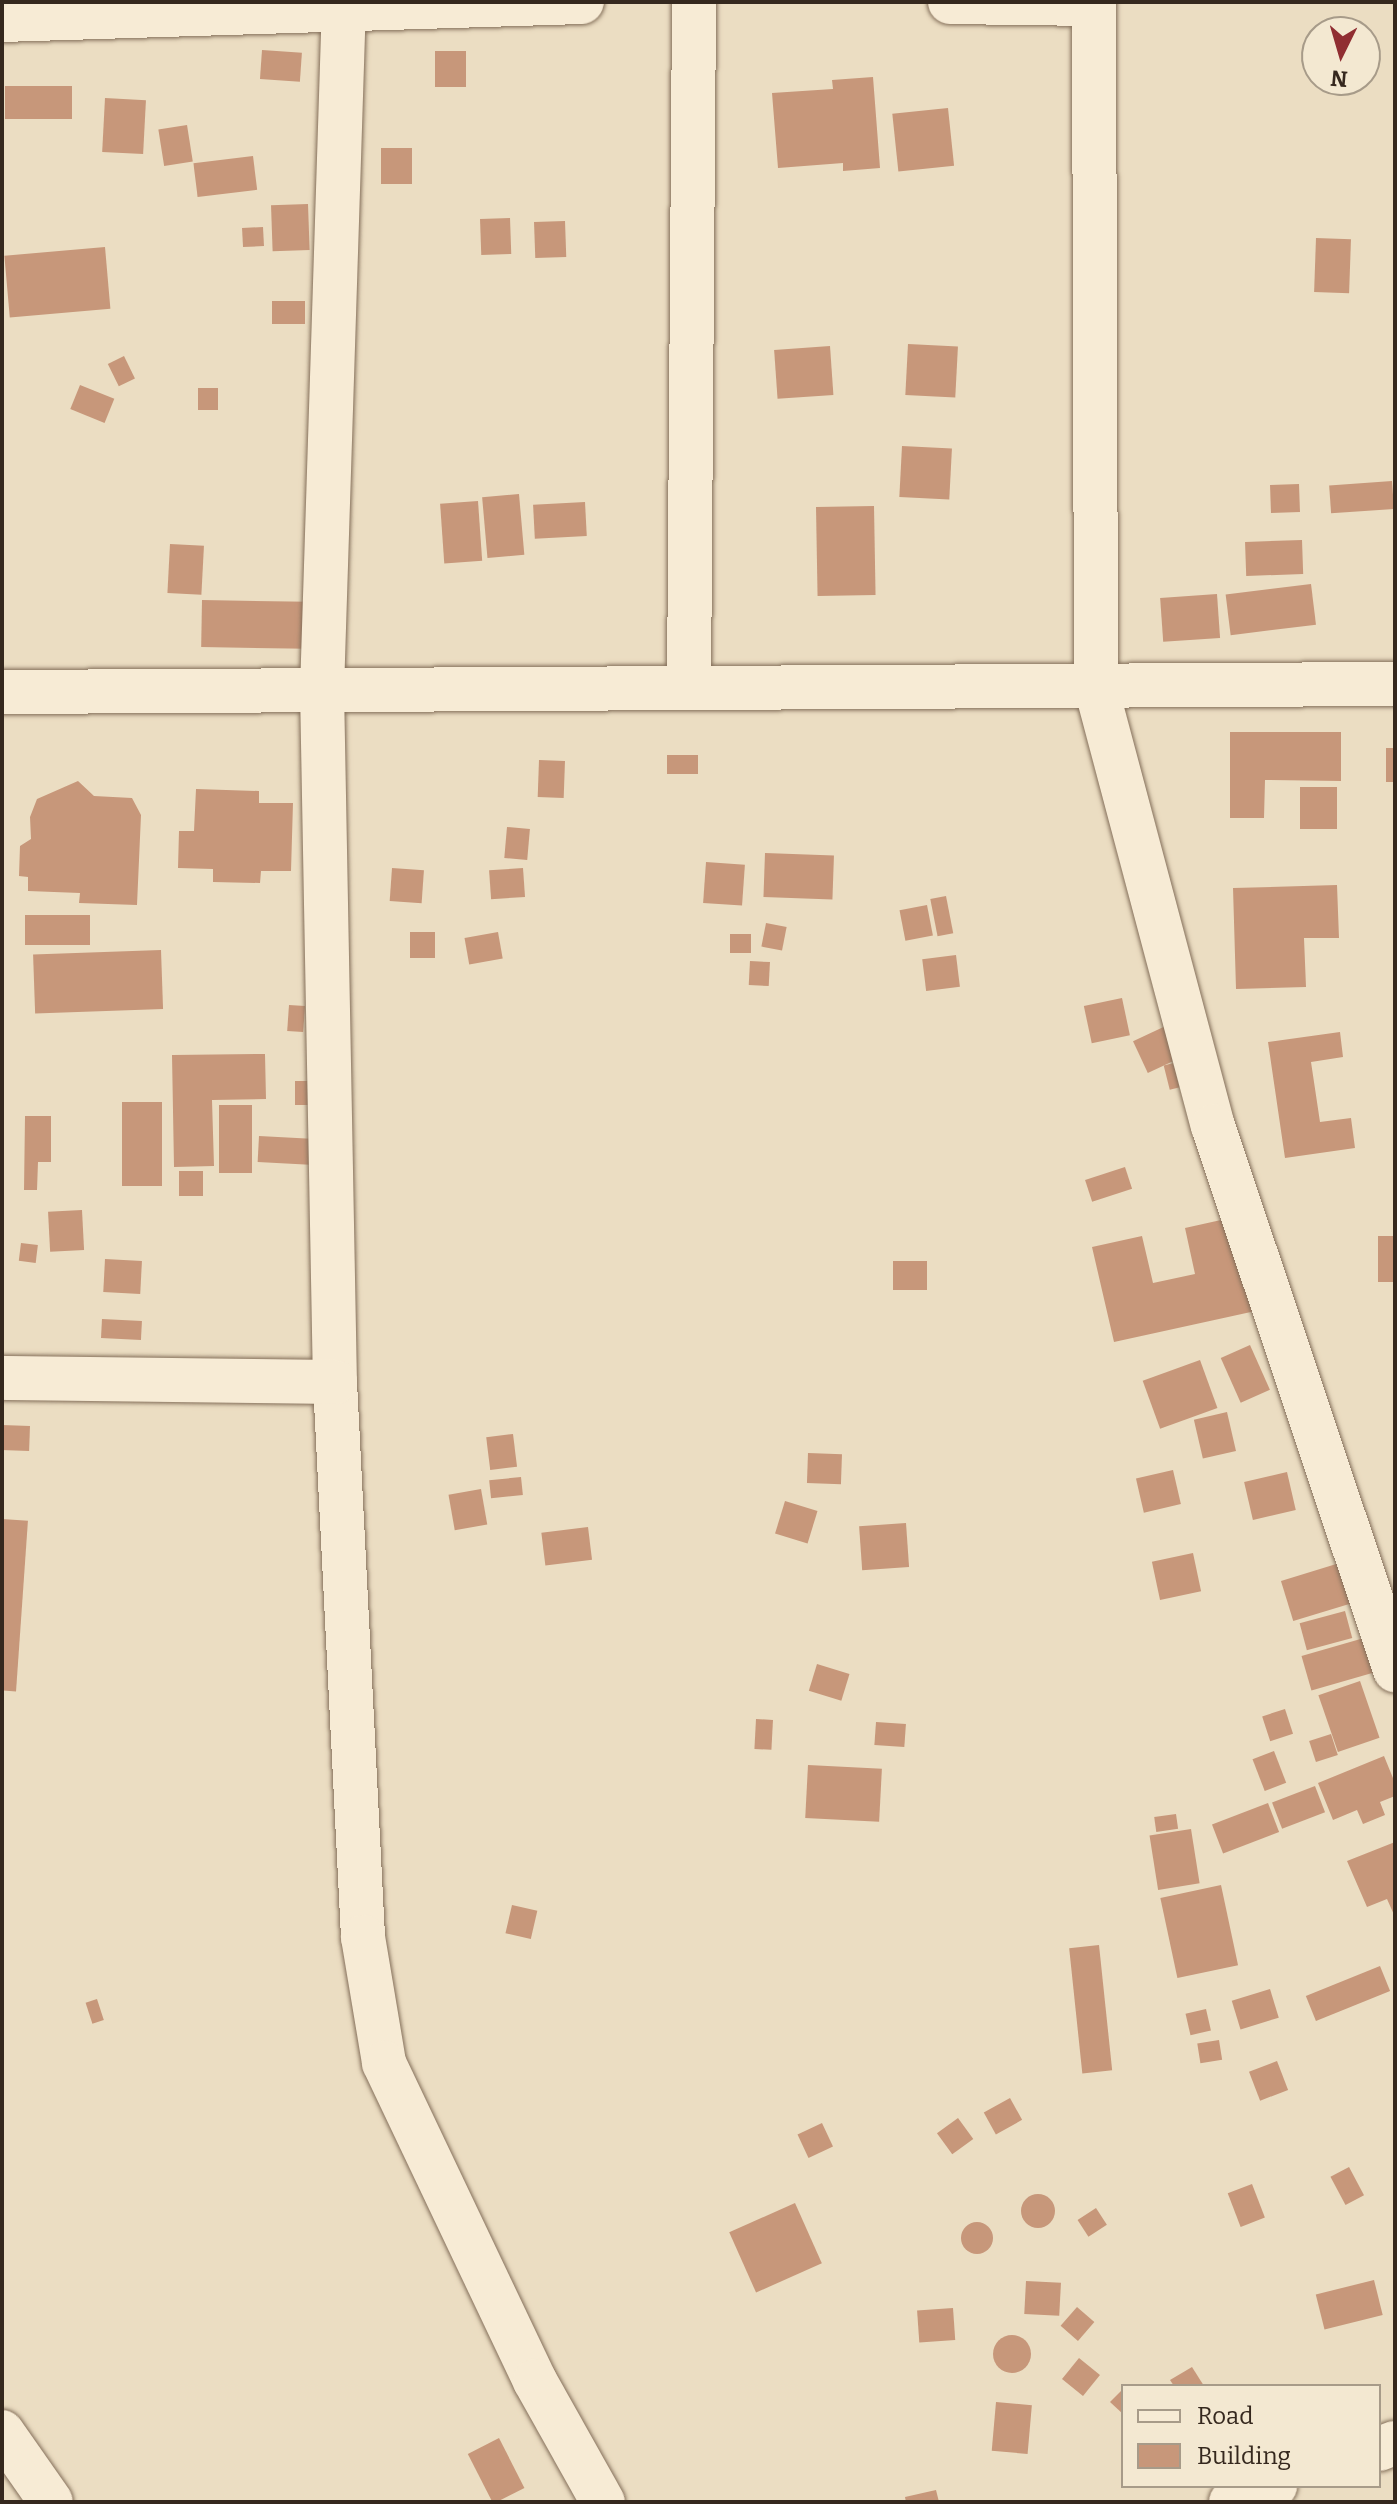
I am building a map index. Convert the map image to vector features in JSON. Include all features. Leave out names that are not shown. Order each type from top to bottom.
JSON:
[{"type":"street","points":[[2,20],[582,2]]},
{"type":"street","points":[[689,687],[694,2]]},
{"type":"street","points":[[950,2],[1094,3],[1096,687],[1213,1126],[1395,1670]]},
{"type":"street","points":[[345,7],[322,689],[335,1382],[363,1937],[384,2063],[535,2381],[603,2502]]},
{"type":"street","points":[[2,692],[1395,684]]},
{"type":"street","points":[[2,1378],[335,1382]]},
{"type":"street","points":[[2,2432],[51,2502]]},
{"type":"street","points":[[1231,2502],[1270,2488]]},
{"type":"building","points":[[262,50],[302,53],[300,82],[260,79]]},
{"type":"building","points":[[435,51],[466,51],[466,87],[435,87]]},
{"type":"building","points":[[873,77],[880,168],[843,171],[843,163],[778,168],[772,93],[833,89],[832,80]]},
{"type":"building","points":[[5,86],[72,86],[72,119],[5,119]]},
{"type":"building","points":[[105,98],[146,100],[143,154],[102,152]]},
{"type":"building","points":[[948,108],[954,166],[898,172],[892,114]]},
{"type":"building","points":[[187,125],[193,162],[164,166],[158,130]]},
{"type":"building","points":[[381,148],[412,148],[412,184],[381,184]]},
{"type":"building","points":[[253,156],[257,190],[198,197],[193,163]]},
{"type":"building","points":[[308,204],[310,250],[273,251],[271,205]]},
{"type":"building","points":[[510,218],[511,254],[481,255],[480,219]]},
{"type":"building","points":[[565,221],[566,257],[535,258],[534,222]]},
{"type":"building","points":[[263,227],[264,246],[243,247],[242,228]]},
{"type":"building","points":[[1316,238],[1351,239],[1349,293],[1314,292]]},
{"type":"building","points":[[105,247],[110,309],[10,318],[4,256]]},
{"type":"building","points":[[272,301],[305,301],[305,324],[272,324]]},
{"type":"building","points":[[908,344],[958,347],[955,398],[905,395]]},
{"type":"building","points":[[830,346],[833,395],[778,399],[774,350]]},
{"type":"building","points":[[124,356],[135,378],[119,386],[108,364]]},
{"type":"building","points":[[80,385],[114,399],[105,423],[70,409]]},
{"type":"building","points":[[198,388],[218,388],[218,410],[198,410]]},
{"type":"building","points":[[902,446],[952,449],[949,500],[899,497]]},
{"type":"building","points":[[1392,481],[1394,509],[1331,513],[1329,485]]},
{"type":"building","points":[[1299,484],[1300,512],[1271,513],[1270,485]]},
{"type":"building","points":[[519,494],[524,555],[487,558],[482,497]]},
{"type":"building","points":[[478,501],[482,561],[444,564],[440,504]]},
{"type":"building","points":[[585,502],[587,536],[535,539],[533,505]]},
{"type":"building","points":[[874,506],[876,595],[818,596],[816,507]]},
{"type":"building","points":[[1302,540],[1303,574],[1246,576],[1245,542]]},
{"type":"building","points":[[170,544],[204,546],[201,595],[167,593]]},
{"type":"building","points":[[1311,584],[1316,625],[1231,635],[1226,594]]},
{"type":"building","points":[[1217,594],[1220,638],[1163,642],[1160,598]]},
{"type":"building","points":[[202,600],[308,602],[307,649],[201,647]]},
{"type":"building","points":[[1230,732],[1341,732],[1341,781],[1265,780],[1264,818],[1230,818]]},
{"type":"building","points":[[1386,748],[1395,748],[1395,782],[1386,782]]},
{"type":"building","points":[[667,755],[698,755],[698,774],[667,774]]},
{"type":"building","points":[[539,760],[565,761],[564,798],[538,797]]},
{"type":"building","points":[[78,781],[94,796],[132,798],[141,815],[137,905],[79,903],[80,893],[28,891],[28,877],[19,876],[20,846],[31,839],[30,817],[37,799]]},
{"type":"building","points":[[1300,787],[1337,787],[1337,829],[1300,829]]},
{"type":"building","points":[[196,789],[259,791],[259,803],[293,803],[291,871],[261,871],[260,883],[213,882],[213,869],[178,868],[179,831],[194,831]]},
{"type":"building","points":[[507,827],[530,829],[527,860],[504,858]]},
{"type":"building","points":[[765,853],[834,855],[832,899],[763,897]]},
{"type":"building","points":[[706,862],[745,865],[742,906],[703,903]]},
{"type":"building","points":[[392,868],[424,870],[422,903],[390,901]]},
{"type":"building","points":[[523,868],[525,897],[491,899],[489,870]]},
{"type":"building","points":[[1337,885],[1339,938],[1304,938],[1306,987],[1236,989],[1233,888]]},
{"type":"building","points":[[946,896],[953,933],[938,936],[930,899]]},
{"type":"building","points":[[927,905],[933,935],[905,941],[900,910]]},
{"type":"building","points":[[25,915],[90,915],[90,945],[25,945]]},
{"type":"building","points":[[766,923],[787,927],[782,951],[761,947]]},
{"type":"building","points":[[410,932],[435,932],[435,958],[410,958]]},
{"type":"building","points":[[498,932],[503,959],[469,964],[465,938]]},
{"type":"building","points":[[730,934],[751,934],[751,953],[730,953]]},
{"type":"building","points":[[161,950],[163,1009],[35,1013],[33,954]]},
{"type":"building","points":[[956,955],[960,987],[926,991],[922,959]]},
{"type":"building","points":[[750,961],[770,962],[769,986],[749,985]]},
{"type":"building","points":[[1122,998],[1130,1035],[1092,1043],[1084,1006]]},
{"type":"building","points":[[289,1005],[305,1006],[303,1032],[287,1031]]},
{"type":"building","points":[[1172,1023],[1187,1055],[1148,1073],[1133,1041]]},
{"type":"building","points":[[1340,1032],[1343,1057],[1311,1062],[1320,1122],[1351,1118],[1355,1148],[1285,1158],[1268,1042]]},
{"type":"building","points":[[265,1054],[266,1099],[212,1100],[214,1166],[174,1167],[172,1055]]},
{"type":"building","points":[[1186,1060],[1192,1084],[1170,1090],[1164,1066]]},
{"type":"building","points":[[295,1081],[315,1081],[315,1105],[295,1105]]},
{"type":"building","points":[[122,1102],[162,1102],[162,1186],[122,1186]]},
{"type":"building","points":[[219,1105],[252,1105],[252,1173],[219,1173]]},
{"type":"building","points":[[25,1116],[51,1116],[51,1162],[38,1162],[37,1190],[24,1190]]},
{"type":"building","points":[[259,1136],[311,1139],[310,1165],[258,1162]]},
{"type":"building","points":[[1125,1167],[1132,1189],[1092,1202],[1085,1180]]},
{"type":"building","points":[[179,1171],[203,1171],[203,1196],[179,1196]]},
{"type":"building","points":[[82,1210],[84,1250],[50,1252],[48,1212]]},
{"type":"building","points":[[1239,1216],[1260,1310],[1114,1342],[1092,1247],[1142,1236],[1153,1283],[1195,1274],[1185,1228]]},
{"type":"building","points":[[1378,1236],[1395,1236],[1395,1282],[1378,1282]]},
{"type":"building","points":[[21,1243],[38,1245],[36,1263],[19,1261]]},
{"type":"building","points":[[105,1259],[142,1261],[140,1294],[103,1292]]},
{"type":"building","points":[[893,1261],[927,1261],[927,1290],[893,1290]]},
{"type":"building","points":[[102,1319],[142,1321],[141,1340],[101,1338]]},
{"type":"building","points":[[1250,1345],[1270,1390],[1241,1403],[1221,1358]]},
{"type":"building","points":[[1200,1360],[1217,1408],[1160,1429],[1143,1381]]},
{"type":"building","points":[[1227,1412],[1236,1451],[1203,1459],[1194,1420]]},
{"type":"building","points":[[2,1425],[30,1426],[29,1451],[2,1450]]},
{"type":"building","points":[[513,1434],[517,1467],[490,1470],[486,1437]]},
{"type":"building","points":[[808,1453],[842,1454],[841,1484],[807,1483]]},
{"type":"building","points":[[1173,1470],[1181,1504],[1144,1513],[1136,1479]]},
{"type":"building","points":[[1287,1472],[1296,1510],[1253,1520],[1244,1482]]},
{"type":"building","points":[[521,1477],[523,1495],[491,1498],[489,1480]]},
{"type":"building","points":[[481,1489],[487,1524],[455,1530],[449,1495]]},
{"type":"building","points":[[785,1501],[818,1511],[808,1543],[775,1534]]},
{"type":"building","points":[[2,1519],[28,1521],[16,1691],[2,1690]]},
{"type":"building","points":[[906,1523],[909,1567],[862,1570],[859,1526]]},
{"type":"building","points":[[588,1527],[592,1560],[545,1565],[541,1533]]},
{"type":"building","points":[[1193,1553],[1201,1591],[1160,1600],[1152,1562]]},
{"type":"building","points":[[1346,1561],[1358,1601],[1293,1621],[1281,1581]]},
{"type":"building","points":[[1345,1611],[1352,1638],[1307,1650],[1300,1623]]},
{"type":"building","points":[[1364,1638],[1374,1673],[1311,1691],[1302,1656]]},
{"type":"building","points":[[817,1664],[850,1674],[841,1701],[809,1691]]},
{"type":"building","points":[[1360,1681],[1380,1738],[1338,1752],[1318,1695]]},
{"type":"building","points":[[1285,1709],[1293,1734],[1270,1741],[1262,1716]]},
{"type":"building","points":[[756,1719],[773,1720],[771,1750],[754,1749]]},
{"type":"building","points":[[876,1722],[906,1724],[904,1747],[874,1745]]},
{"type":"building","points":[[1331,1734],[1338,1755],[1316,1762],[1309,1741]]},
{"type":"building","points":[[1274,1751],[1286,1783],[1265,1791],[1253,1759]]},
{"type":"building","points":[[1384,1756],[1395,1783],[1395,1796],[1380,1802],[1385,1815],[1363,1824],[1357,1810],[1333,1820],[1318,1783]]},
{"type":"building","points":[[808,1765],[882,1769],[879,1822],[805,1818]]},
{"type":"building","points":[[1315,1786],[1325,1812],[1282,1829],[1272,1802]]},
{"type":"building","points":[[1268,1803],[1279,1832],[1223,1853],[1212,1825]]},
{"type":"building","points":[[1176,1814],[1178,1829],[1156,1832],[1154,1817]]},
{"type":"building","points":[[1191,1829],[1200,1883],[1158,1890],[1150,1836]]},
{"type":"building","points":[[1395,1842],[1395,1917],[1387,1899],[1367,1907],[1347,1861]]},
{"type":"building","points":[[1221,1885],[1238,1965],[1177,1978],[1160,1898]]},
{"type":"building","points":[[512,1905],[537,1911],[531,1939],[505,1933]]},
{"type":"building","points":[[1099,1945],[1112,2070],[1082,2073],[1069,1948]]},
{"type":"building","points":[[1380,1966],[1390,1991],[1316,2021],[1306,1996]]},
{"type":"building","points":[[1270,1989],[1279,2018],[1241,2029],[1232,2001]]},
{"type":"building","points":[[97,1999],[104,2020],[92,2024],[86,2003]]},
{"type":"building","points":[[1206,2009],[1211,2030],[1190,2035],[1186,2014]]},
{"type":"building","points":[[1219,2040],[1222,2060],[1200,2063],[1197,2043]]},
{"type":"building","points":[[1277,2061],[1288,2090],[1260,2101],[1249,2072]]},
{"type":"building","points":[[1010,2098],[1022,2120],[996,2134],[984,2113]]},
{"type":"building","points":[[958,2118],[973,2139],[952,2154],[937,2133]]},
{"type":"building","points":[[822,2123],[833,2147],[809,2158],[798,2134]]},
{"type":"building","points":[[1349,2167],[1364,2195],[1345,2205],[1330,2177]]},
{"type":"building","points":[[1252,2184],[1265,2218],[1241,2227],[1228,2193]]},
{"type":"building","points":[[1038,2194],[1050,2199],[1055,2211],[1050,2223],[1038,2228],[1026,2223],[1021,2211],[1026,2199]]},
{"type":"building","points":[[795,2203],[822,2263],[756,2293],[729,2232]]},
{"type":"building","points":[[1096,2208],[1107,2225],[1088,2237],[1078,2220]]},
{"type":"building","points":[[977,2222],[988,2227],[993,2238],[988,2249],[977,2254],[966,2249],[961,2238],[966,2227]]},
{"type":"building","points":[[1374,2280],[1383,2315],[1324,2329],[1316,2295]]},
{"type":"building","points":[[1026,2281],[1061,2283],[1059,2316],[1024,2314]]},
{"type":"building","points":[[1077,2307],[1094,2322],[1078,2341],[1061,2326]]},
{"type":"building","points":[[953,2308],[955,2340],[919,2342],[917,2311]]},
{"type":"building","points":[[1012,2335],[1026,2340],[1031,2354],[1026,2368],[1012,2373],[998,2368],[993,2354],[998,2340]]},
{"type":"building","points":[[1079,2358],[1100,2375],[1083,2396],[1062,2379]]},
{"type":"building","points":[[1192,2367],[1203,2384],[1173,2384],[1170,2380]]},
{"type":"building","points":[[1121,2391],[1121,2412],[1110,2402]]},
{"type":"building","points":[[996,2402],[1032,2405],[1028,2454],[992,2451]]},
{"type":"building","points":[[499,2438],[524,2488],[492,2502],[468,2454]]},
{"type":"building","points":[[936,2490],[939,2502],[906,2502],[905,2497]]}]
